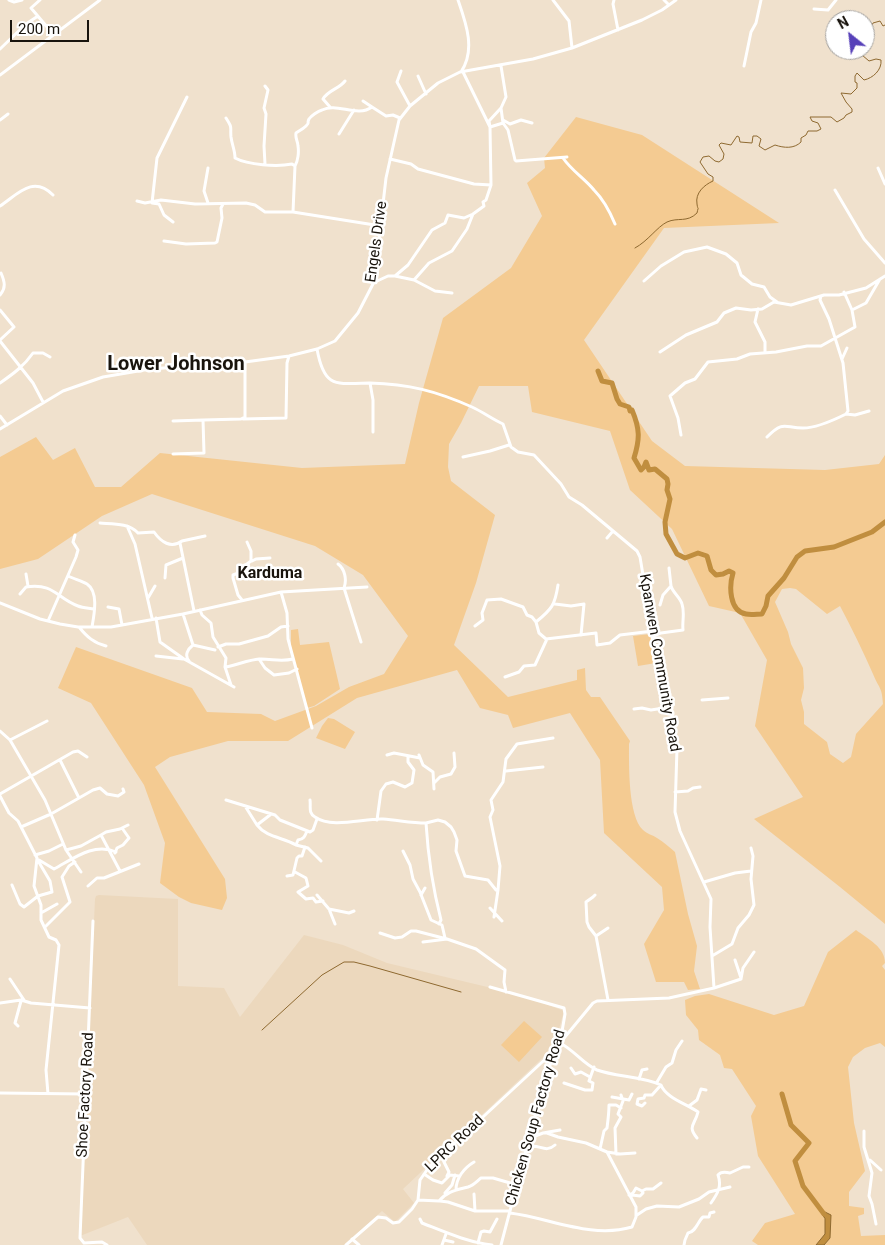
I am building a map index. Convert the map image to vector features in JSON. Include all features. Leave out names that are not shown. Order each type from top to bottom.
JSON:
[{"type":"street","points":[[9,0],[14,2],[22,0]]},
{"type":"street","points":[[40,0],[31,8],[53,34]]},
{"type":"street","points":[[0,75],[100,0]]},
{"type":"street","points":[[458,0],[469,38],[466,64],[462,72],[490,127]]},
{"type":"street","points":[[553,0],[569,21],[572,48]]},
{"type":"street","points":[[614,0],[613,4],[618,30]]},
{"type":"street","points":[[664,0],[669,5]]},
{"type":"street","name":"Engels Drive","points":[[0,429],[63,391],[79,384],[127,371],[245,362],[289,356],[317,349],[338,338],[358,313],[374,282],[384,191],[390,159],[400,118],[410,106],[447,78],[462,72],[501,66],[572,48],[654,14],[676,0]]},
{"type":"street","points":[[744,66],[751,32],[761,0]]},
{"type":"street","points":[[814,9],[828,10],[836,0]]},
{"type":"street","points":[[0,49],[26,24],[38,16]]},
{"type":"street","points":[[396,276],[408,265],[432,230],[445,223],[448,215],[464,218],[484,206],[482,202],[486,200],[490,185],[489,121],[501,108],[506,97],[501,66]]},
{"type":"street","points":[[401,71],[397,82],[410,106]]},
{"type":"street","points":[[418,76],[426,94]]},
{"type":"street","points":[[330,108],[323,98],[326,94],[342,85],[345,80]]},
{"type":"street","points":[[265,86],[268,90],[264,108],[266,114],[265,164]]},
{"type":"street","points":[[152,203],[157,158],[188,97]]},
{"type":"street","points":[[363,100],[386,116],[394,115],[400,118]]},
{"type":"street","points":[[293,212],[298,144],[296,134],[308,125],[312,116],[323,109],[367,110],[372,107]]},
{"type":"street","points":[[501,108],[503,122],[508,130],[515,160],[565,158],[570,169],[593,188],[608,208],[615,224]]},
{"type":"street","points":[[339,134],[354,110]]},
{"type":"street","points":[[0,120],[8,114]]},
{"type":"street","points":[[226,118],[232,129],[231,137],[235,158],[242,162],[283,166],[292,164],[295,166]]},
{"type":"street","points":[[490,127],[503,122],[510,124],[521,120],[532,123]]},
{"type":"street","points":[[390,159],[412,164],[418,169],[474,184],[490,185]]},
{"type":"street","points":[[208,168],[204,191],[208,203]]},
{"type":"street","points":[[878,168],[885,184]]},
{"type":"street","points":[[0,206],[23,191],[35,186],[40,185],[53,194]]},
{"type":"street","points":[[835,190],[864,239],[885,263]]},
{"type":"street","points":[[136,200],[141,203],[159,204],[164,215],[172,222]]},
{"type":"street","points":[[152,203],[161,200],[184,204],[246,203],[255,205],[265,212],[293,212],[380,226]]},
{"type":"street","points":[[164,241],[186,244],[217,242],[222,218],[220,212],[223,204]]},
{"type":"street","points":[[414,280],[429,263],[452,250],[466,229],[472,214]]},
{"type":"street","points":[[644,281],[661,266],[684,252],[707,247],[726,254],[737,263],[741,275],[752,284],[764,288],[770,297],[778,302],[791,305],[821,296],[839,295],[844,292],[866,288],[885,276]]},
{"type":"street","points":[[0,273],[5,284],[4,290],[0,295]]},
{"type":"street","points":[[374,282],[388,276],[396,276],[414,280],[435,291],[452,293]]},
{"type":"street","points":[[852,310],[866,303],[880,278]]},
{"type":"street","points":[[681,435],[678,418],[670,396],[685,383],[695,379],[708,362],[729,360],[750,354],[807,346],[821,346],[855,327],[852,310],[844,292]]},
{"type":"street","points":[[821,296],[820,300],[829,319],[842,360],[848,411],[846,414]]},
{"type":"street","points":[[660,352],[686,335],[717,322],[724,313],[736,308],[758,310],[778,302]]},
{"type":"street","points":[[0,310],[14,327],[0,341],[33,383],[43,402]]},
{"type":"street","points":[[758,310],[755,322],[765,342],[765,353]]},
{"type":"street","points":[[842,360],[847,348]]},
{"type":"street","points":[[317,349],[322,371],[332,381],[343,384],[416,387],[447,396],[473,407],[503,424],[509,445],[463,457]]},
{"type":"street","points":[[0,383],[21,368],[33,353],[43,353],[50,357]]},
{"type":"street","points":[[173,421],[286,418],[287,363],[289,356]]},
{"type":"street","points":[[243,419],[245,417],[245,362]]},
{"type":"street","points":[[370,384],[373,400],[373,432]]},
{"type":"street","points":[[767,437],[776,428],[782,426],[801,428],[813,426],[846,414],[855,415],[869,411]]},
{"type":"street","points":[[0,416],[7,425]]},
{"type":"street","points":[[173,454],[204,453],[204,420]]},
{"type":"street","name":"Kpanwen Community Road","points":[[509,445],[518,452],[534,455],[561,484],[569,497],[582,505],[637,551],[640,557],[653,631],[652,637],[670,707],[676,748],[675,812],[680,831],[710,898],[714,988]]},
{"type":"street","points":[[100,523],[126,526],[138,533],[154,532],[159,539],[167,544],[180,543],[204,536]]},
{"type":"street","points":[[126,526],[135,544],[147,599],[160,642],[184,659],[232,686],[226,667],[226,658],[217,649],[210,623],[200,610]]},
{"type":"street","points":[[607,538],[613,531]]},
{"type":"street","points":[[48,621],[78,550],[73,542],[75,535]]},
{"type":"street","points":[[247,542],[251,562]]},
{"type":"street","points":[[180,543],[194,611]]},
{"type":"street","points":[[165,578],[166,565],[183,558]]},
{"type":"street","points":[[243,600],[238,595],[233,575],[240,572],[244,566],[256,559],[270,558]]},
{"type":"street","points":[[338,564],[345,574],[346,584],[344,588],[361,642]]},
{"type":"street","points":[[652,637],[661,633],[683,630],[682,621],[684,617],[682,605],[671,586],[669,568]]},
{"type":"street","points":[[26,574],[28,586]]},
{"type":"street","points":[[68,576],[91,588],[94,597],[92,627]]},
{"type":"street","points":[[536,622],[547,614],[555,604],[558,585]]},
{"type":"street","points":[[20,594],[28,586],[42,586],[52,589],[77,606],[94,609]]},
{"type":"street","points":[[147,599],[155,586]]},
{"type":"street","points":[[660,605],[663,594],[671,586]]},
{"type":"street","points":[[0,604],[48,621],[78,627],[111,627],[183,614],[281,592],[367,587]]},
{"type":"street","points":[[281,592],[287,613],[288,639],[297,669],[303,701],[312,728]]},
{"type":"street","points":[[475,626],[483,620],[482,613],[487,600],[501,599],[523,607],[527,615],[536,622],[539,633],[547,639],[596,633],[597,644],[610,643],[620,635],[653,631]]},
{"type":"street","points":[[555,604],[571,606],[584,604],[581,635]]},
{"type":"street","points":[[108,607],[119,609],[122,625]]},
{"type":"street","points":[[183,614],[193,645]]},
{"type":"street","points":[[193,645],[217,649],[226,644],[239,644],[268,636],[281,627],[288,626]]},
{"type":"street","points":[[78,627],[93,641],[106,646]]},
{"type":"street","points":[[505,677],[520,672],[524,666],[535,665],[547,639]]},
{"type":"street","points":[[189,662],[186,658],[189,648],[193,645]]},
{"type":"street","points":[[156,656],[184,659]]},
{"type":"street","points":[[226,667],[259,659],[279,662],[293,660]]},
{"type":"street","points":[[259,659],[265,668],[274,675],[289,673],[297,669]]},
{"type":"street","points":[[702,700],[728,698]]},
{"type":"street","points":[[634,709],[651,710],[670,707]]},
{"type":"street","points":[[10,740],[47,720]]},
{"type":"street","points":[[0,731],[10,740],[45,800],[63,844],[81,872]]},
{"type":"street","points":[[494,915],[500,866],[490,817],[493,810],[491,800],[503,782],[506,771],[506,759],[517,744],[553,738]]},
{"type":"street","points":[[12,885],[22,906],[27,906],[38,896],[52,891],[50,881],[18,821],[10,813],[0,795],[73,752],[78,751],[87,757]]},
{"type":"street","points":[[387,755],[394,753],[408,757],[419,757],[423,765],[432,772],[434,788]]},
{"type":"street","points":[[434,783],[440,777],[450,774],[455,767],[454,753]]},
{"type":"street","points":[[377,820],[382,791],[386,784],[393,782],[406,787],[412,784],[414,770],[408,762],[408,757]]},
{"type":"street","points":[[60,760],[79,798]]},
{"type":"street","points":[[506,771],[543,767]]},
{"type":"street","points":[[21,827],[51,814],[93,790],[100,788],[106,794],[118,796],[124,792],[123,789]]},
{"type":"street","points":[[676,792],[700,788]]},
{"type":"street","points":[[226,800],[270,814],[310,832],[313,830],[317,819]]},
{"type":"street","points":[[310,800],[310,811],[317,819],[334,822],[377,820],[426,823],[438,820],[451,826],[457,840],[456,851],[465,876],[488,880],[498,890]]},
{"type":"street","points":[[245,806],[261,830],[272,836],[305,847],[321,861]]},
{"type":"street","points":[[257,825],[270,814]]},
{"type":"street","points":[[426,823],[427,846],[438,913],[441,920],[439,924]]},
{"type":"street","points":[[66,850],[81,846],[101,834],[128,825]]},
{"type":"street","points":[[112,855],[129,838],[122,828]]},
{"type":"street","points":[[296,844],[298,840],[303,839],[307,831]]},
{"type":"street","points":[[101,834],[120,871]]},
{"type":"street","points":[[36,857],[63,844]]},
{"type":"street","points":[[287,876],[293,875],[297,858],[302,856],[305,847]]},
{"type":"street","points":[[712,956],[732,944],[738,928],[754,905],[751,871],[753,856],[751,848]]},
{"type":"street","points":[[36,857],[54,869],[74,860],[87,851],[109,849],[116,852]]},
{"type":"street","points":[[403,851],[431,920],[442,925],[444,938],[447,939]]},
{"type":"street","points":[[36,857],[34,886],[41,905],[41,920],[49,937],[56,940],[59,945],[46,1070],[48,1094]]},
{"type":"street","points":[[45,927],[70,902],[62,877],[74,860]]},
{"type":"street","points":[[88,886],[97,878],[104,878],[139,864]]},
{"type":"street","points":[[704,882],[734,873],[751,871]]},
{"type":"street","points":[[294,872],[306,878],[308,883],[308,886],[298,892],[308,900],[313,898],[316,902],[323,901]]},
{"type":"street","points":[[421,895],[425,888]]},
{"type":"street","points":[[317,895],[329,909],[335,924]]},
{"type":"street","points":[[595,895],[586,902],[586,918],[589,927],[596,936],[608,1000]]},
{"type":"street","points":[[40,914],[57,904]]},
{"type":"street","points":[[433,908],[438,913]]},
{"type":"street","points":[[490,908],[494,915],[502,921]]},
{"type":"street","points":[[329,909],[349,913],[354,911]]},
{"type":"street","name":"Shoe Factory Road","points":[[93,921],[80,1238],[84,1243],[102,1242],[107,1245]]},
{"type":"street","points":[[596,936],[608,928]]},
{"type":"street","points":[[380,933],[395,938],[402,937],[411,931],[416,931],[476,949],[505,970],[504,982],[506,992]]},
{"type":"street","points":[[423,942],[447,939]]},
{"type":"street","points":[[741,979],[743,968],[754,952]]},
{"type":"street","points":[[735,960],[741,979]]},
{"type":"street","points":[[10,979],[22,1001],[15,1023],[18,1026]]},
{"type":"street","points":[[697,1138],[691,1129],[698,1112],[663,1090],[661,1084],[638,1079],[633,1076],[606,1072],[594,1067],[569,1047],[560,1043],[594,1003],[608,1000],[669,998],[714,988],[741,979]]},
{"type":"street","name":"Chicken Soup Factory Road","points":[[490,987],[564,1008],[566,1014],[560,1043],[554,1052],[529,1138],[502,1245]]},
{"type":"street","points":[[0,1003],[22,1001],[90,1008]]},
{"type":"street","points":[[657,1082],[666,1067],[672,1063],[676,1050],[682,1041]]},
{"type":"street","name":"LPRC Road","points":[[346,1245],[378,1217],[386,1218],[393,1223],[399,1222],[418,1200],[420,1180],[429,1167],[554,1052]]},
{"type":"street","points":[[564,1083],[585,1090],[592,1090],[594,1083],[590,1082],[590,1077],[594,1067]]},
{"type":"street","points":[[571,1068],[575,1074],[581,1072],[590,1077]]},
{"type":"street","points":[[638,1079],[642,1070],[647,1069]]},
{"type":"street","points":[[645,1103],[642,1106],[637,1103],[638,1099],[644,1098],[645,1095],[652,1096],[661,1084]]},
{"type":"street","points":[[689,1106],[697,1100],[701,1089],[706,1090]]},
{"type":"street","points":[[0,1094],[86,1094]]},
{"type":"street","points":[[612,1097],[629,1100],[632,1094]]},
{"type":"street","points":[[616,1154],[615,1128],[621,1117],[618,1114],[621,1108],[621,1095]]},
{"type":"street","points":[[600,1149],[610,1114],[609,1105],[616,1105],[621,1108]]},
{"type":"street","points":[[529,1138],[560,1130]]},
{"type":"street","points":[[864,1131],[864,1147],[872,1172],[869,1196],[876,1224]]},
{"type":"street","points":[[547,1132],[558,1137],[586,1143],[606,1152],[616,1154],[635,1152]]},
{"type":"street","points":[[527,1147],[534,1145],[546,1150],[555,1145]]},
{"type":"street","points":[[418,1200],[440,1200],[475,1211],[510,1212],[578,1229],[632,1228],[637,1215],[636,1208],[606,1152]]},
{"type":"street","points":[[869,1160],[882,1170]]},
{"type":"street","points":[[444,1162],[448,1177]]},
{"type":"street","points":[[440,1200],[457,1175],[474,1162]]},
{"type":"street","points":[[711,1203],[718,1190],[720,1182],[719,1173],[730,1173],[743,1167],[749,1167]]},
{"type":"street","points":[[424,1174],[442,1183],[448,1177],[457,1175]]},
{"type":"street","points":[[456,1190],[457,1175]]},
{"type":"street","points":[[440,1200],[449,1192],[476,1183],[481,1178],[492,1178],[517,1185]]},
{"type":"street","points":[[629,1195],[636,1188],[642,1191],[653,1189],[661,1183]]},
{"type":"street","points":[[637,1215],[646,1209],[657,1206],[679,1207],[699,1199],[709,1192],[730,1187]]},
{"type":"street","points":[[629,1195],[640,1196],[643,1193],[642,1191]]},
{"type":"street","points":[[474,1194],[475,1211]]},
{"type":"street","points":[[684,1245],[689,1232],[694,1231],[699,1220],[703,1216],[709,1217],[710,1213],[714,1212]]},
{"type":"street","points":[[420,1219],[422,1223],[446,1234],[492,1245]]},
{"type":"street","points":[[478,1243],[481,1232],[490,1232],[497,1219]]},
{"type":"street","points":[[442,1245],[446,1234]]},
{"type":"street","points":[[352,1239],[359,1245]]},
{"type":"street","points":[[444,1240],[452,1242]]},
{"type":"shaded area","points":[[576,117],[642,135],[779,223],[664,228],[584,340],[652,441],[685,466],[825,470],[879,464],[885,455],[885,924],[754,819],[803,797],[755,726],[767,660],[740,613],[709,606],[672,529],[630,490],[610,431],[532,412],[528,386],[479,386],[449,444],[448,467],[451,481],[495,515],[476,583],[454,645],[508,697],[577,680],[577,670],[585,668],[586,690],[591,697],[600,697],[630,741],[630,790],[634,814],[638,823],[643,830],[675,852],[697,946],[694,971],[700,989],[688,990],[684,982],[656,982],[644,944],[664,910],[662,887],[604,833],[600,760],[570,713],[513,728],[508,715],[480,708],[457,670],[357,698],[288,741],[228,741],[170,757],[155,767],[225,879],[227,898],[222,910],[191,903],[179,897],[160,883],[165,843],[144,785],[91,703],[58,688],[76,647],[192,688],[207,712],[261,714],[275,721],[316,706],[349,687],[384,674],[408,636],[363,575],[315,546],[152,494],[102,516],[38,559],[0,569],[0,457],[36,437],[53,460],[75,448],[95,487],[121,487],[160,453],[302,468],[405,464],[419,403],[443,318],[511,268],[542,216],[527,183],[545,168],[544,158]],"holes":[[[782,589],[796,589],[827,614],[840,606],[883,698],[883,704],[856,734],[851,757],[843,763],[830,754],[827,742],[804,724],[801,700],[804,688],[803,668],[791,644],[775,602]]]},
{"type":"shaded area","points":[[298,629],[300,645],[329,642],[340,689],[314,706],[307,708],[291,648],[291,630]]},
{"type":"shaded area","points":[[650,634],[656,663],[638,666],[633,636]]},
{"type":"shaded area","points":[[328,718],[334,719],[355,732],[345,749],[316,738]]},
{"type":"shaded area","points":[[99,895],[178,899],[178,986],[224,988],[240,1017],[304,935],[343,945],[387,963],[525,996],[564,1011],[554,1047],[403,1189],[414,1203],[395,1222],[382,1211],[345,1245],[147,1245],[128,1217],[80,1236],[95,899]]},
{"type":"shaded area","points":[[856,930],[875,944],[884,957],[885,963],[882,966],[885,970],[885,1047],[880,1043],[865,1048],[853,1057],[848,1067],[854,1123],[865,1171],[849,1192],[849,1206],[864,1208],[864,1214],[858,1216],[861,1236],[885,1235],[885,1245],[758,1245],[752,1241],[765,1223],[795,1214],[758,1156],[751,1116],[756,1106],[732,1069],[724,1068],[720,1055],[699,1040],[698,1030],[686,1015],[685,1000],[709,994],[774,1015],[804,1006],[828,952]]},
{"type":"shaded area","points":[[524,1021],[542,1037],[519,1062],[501,1045]]},
{"type":"shaded area","points":[[819,1209],[831,1215],[830,1238],[824,1245],[816,1245],[825,1234],[825,1219]]},
{"type":"waterway","points":[[875,22],[880,21],[883,26],[885,25]]},
{"type":"waterway","points":[[635,248],[667,222],[690,218],[697,213],[697,196],[703,187],[713,181],[713,177],[708,174],[700,162],[703,157],[709,156],[719,162],[723,159],[724,154],[719,145],[721,143],[731,145],[737,136],[740,142],[752,143],[753,136],[757,136],[761,139],[759,146],[765,150],[775,145],[792,147],[801,142],[801,138],[808,131],[821,129],[818,123],[812,121],[810,117],[831,117],[837,122],[852,112],[852,109],[841,93],[851,94],[857,88],[857,83],[855,82],[857,73],[864,80],[874,75],[881,64],[881,60],[875,59]]},
{"type":"waterway","points":[[868,60],[872,60]]},
{"type":"waterway","points":[[598,371],[602,381],[612,383],[620,404],[629,407],[630,411],[632,410],[637,423],[638,434],[634,458],[641,470],[646,462],[649,470],[655,469],[667,479],[667,490],[670,499],[665,522],[666,534],[677,554],[685,558],[698,553],[707,556],[711,570],[716,575],[729,571],[733,573],[731,584],[733,603],[740,612],[762,614],[768,596],[784,578],[797,557],[805,551],[834,547],[872,532],[885,522]]},
{"type":"waterway","points":[[262,1030],[322,975],[344,962],[354,962],[370,966],[461,992]]},
{"type":"waterway","points":[[782,1094],[791,1125],[809,1143],[795,1161],[803,1186],[824,1214]]},
{"type":"district","name":"Lower Johnson","points":[[176,365]]},
{"type":"district","name":"Karduma","points":[[270,574]]}]
